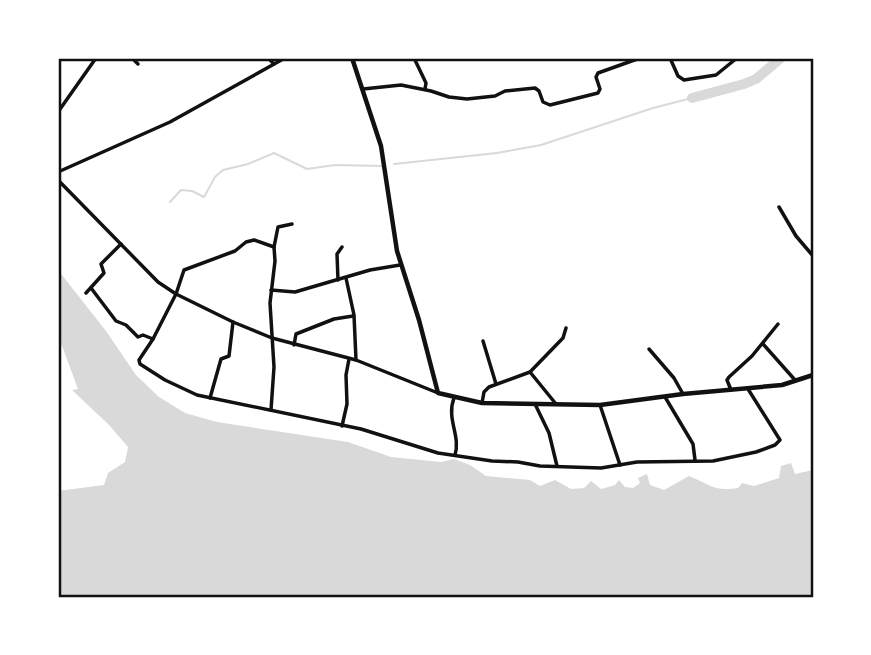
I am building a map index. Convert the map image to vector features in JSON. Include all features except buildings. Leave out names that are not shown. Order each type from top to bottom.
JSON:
[{"type":"street","points":[[58,111],[96,58]]},
{"type":"street","points":[[131,58],[138,64]]},
{"type":"street","points":[[268,58],[274,64]]},
{"type":"street","points":[[58,172],[170,122],[285,58]]},
{"type":"street","points":[[352,58],[384,157],[400,265],[419,320],[438,393]]},
{"type":"street","points":[[414,58],[426,83],[425,89]]},
{"type":"street","points":[[363,89],[399,85],[467,99],[535,88],[543,102],[551,105],[598,93],[598,73],[640,58]]},
{"type":"street","points":[[670,58],[679,78],[685,80],[716,75],[737,58]]},
{"type":"street","points":[[58,180],[158,282],[176,294],[272,338],[356,360],[454,398],[482,403],[600,405],[748,389],[796,382],[813,375]]},
{"type":"street","points":[[779,207],[796,236],[813,256]]},
{"type":"street","points":[[271,410],[274,368],[271,290],[274,247],[278,227],[292,225]]},
{"type":"street","points":[[274,247],[254,240],[246,242],[235,251],[184,270],[176,294],[139,360],[140,364],[185,391],[210,398],[361,429],[420,448],[540,466],[601,468],[637,462],[713,461],[756,452],[780,442],[748,389]]},
{"type":"street","points":[[86,293],[104,273],[101,264],[121,244]]},
{"type":"street","points":[[338,280],[337,254],[342,247]]},
{"type":"street","points":[[271,290],[295,292],[370,270],[400,265]]},
{"type":"street","points":[[346,278],[354,316],[356,360]]},
{"type":"street","points":[[91,288],[116,321],[126,325],[138,337],[143,335],[153,339]]},
{"type":"street","points":[[294,345],[296,334],[334,319],[354,316]]},
{"type":"street","points":[[210,398],[220,359],[229,356],[233,322]]},
{"type":"street","points":[[731,390],[727,380],[729,377],[740,369],[778,324]]},
{"type":"street","points":[[482,403],[484,391],[530,372],[563,338],[566,328]]},
{"type":"street","points":[[484,341],[496,384]]},
{"type":"street","points":[[763,344],[796,382]]},
{"type":"street","points":[[649,349],[674,378],[683,394]]},
{"type":"street","points":[[342,426],[347,404],[346,375],[349,359]]},
{"type":"street","points":[[530,372],[556,404]]},
{"type":"street","points":[[665,397],[693,444],[695,460]]},
{"type":"street","points":[[454,398],[452,429],[458,441],[455,455]]},
{"type":"street","points":[[535,404],[549,433],[557,466]]},
{"type":"street","points":[[600,405],[620,465]]},
{"type":"shaded area","points":[[58,270],[106,331],[136,375],[159,397],[185,413],[217,422],[348,442],[391,457],[441,462],[454,459],[470,465],[486,476],[530,480],[540,486],[555,480],[571,489],[584,488],[591,481],[601,489],[615,485],[619,480],[625,487],[633,488],[640,483],[638,478],[647,474],[650,485],[664,490],[689,476],[712,486],[730,489],[738,488],[742,483],[754,486],[779,478],[781,466],[791,463],[795,474],[813,470],[813,597],[58,597],[58,491],[104,485],[108,473],[125,462],[128,447],[72,390],[78,389],[58,335]]},
{"type":"waterway","points":[[692,98],[756,79],[781,58]]},
{"type":"waterway","points":[[394,164],[497,153],[541,145],[692,98]]},
{"type":"waterway","points":[[170,202],[181,190],[192,191],[204,197],[215,177],[223,170],[248,164],[274,153],[307,169],[335,165],[382,166]]}]
